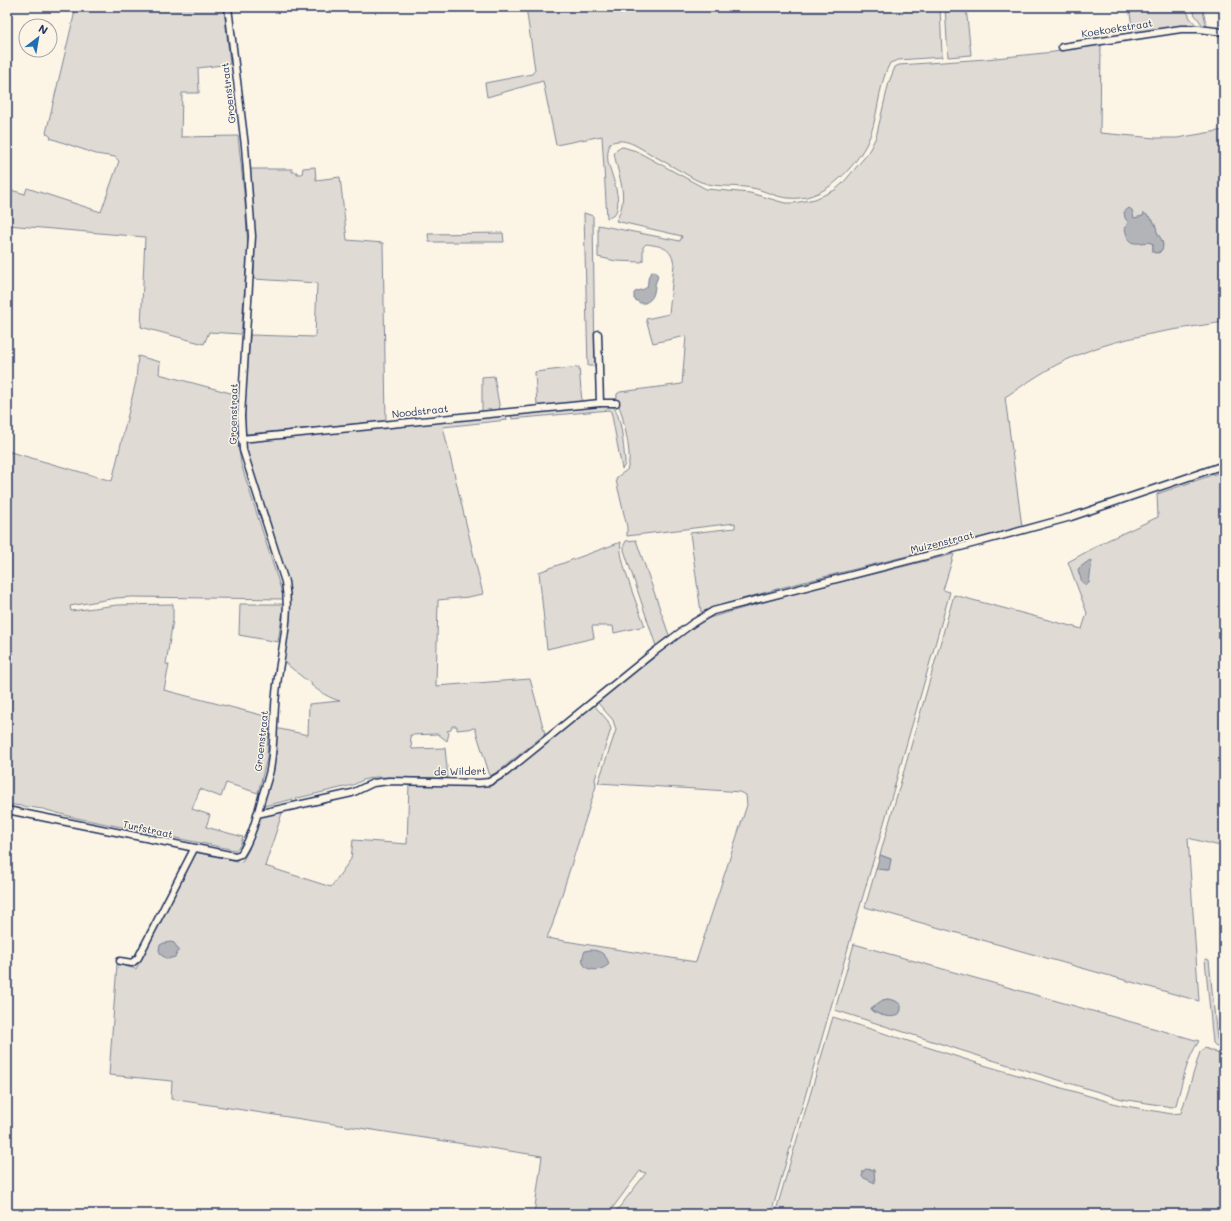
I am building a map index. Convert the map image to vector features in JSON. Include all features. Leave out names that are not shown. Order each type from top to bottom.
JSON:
[{"type":"street","name":"Groenstraat","points":[[228,7],[245,146],[252,236],[241,416],[242,450],[285,582],[288,598],[288,611],[277,685],[270,770],[257,814]]},
{"type":"street","name":"Koekoekstraat","points":[[1062,47],[1182,29],[1199,29],[1224,32]]},
{"type":"street","points":[[598,334],[600,403]]},
{"type":"street","name":"Noodstraat","points":[[241,439],[600,403],[616,403]]},
{"type":"street","name":"Muizenstraat","points":[[668,642],[693,623],[713,611],[1071,517],[1224,465]]},
{"type":"street","name":"de Wildert","points":[[257,814],[352,792],[372,783],[389,781],[489,782],[506,772],[668,642]]},
{"type":"street","name":"Turfstraat","points":[[7,810],[57,819],[194,849],[235,856],[241,854],[246,847],[257,814]]},
{"type":"street","points":[[120,961],[132,963],[138,958],[194,849]]},
{"type":"shaded area","points":[[76,7],[224,8],[230,64],[198,68],[199,93],[182,93],[181,137],[238,136],[248,247],[241,334],[209,332],[204,344],[141,327],[145,237],[7,225],[7,189],[25,194],[27,188],[101,212],[119,161],[115,157],[96,154],[50,138],[51,137],[46,133]]},
{"type":"shaded area","points":[[526,7],[940,7],[942,57],[898,60],[890,63],[883,82],[873,125],[866,145],[844,175],[824,190],[800,198],[788,198],[752,188],[707,184],[695,179],[635,145],[617,141],[610,143],[608,150],[608,162],[617,193],[617,210],[613,215],[607,218],[602,136],[556,145],[543,81],[487,97],[485,83],[532,74],[535,70]]},
{"type":"shaded area","points":[[945,7],[966,7],[971,55],[948,57]]},
{"type":"shaded area","points":[[1129,7],[1185,7],[1190,18],[1197,26],[1174,27],[1133,33]]},
{"type":"shaded area","points":[[1192,7],[1202,7],[1207,27],[1204,27],[1195,15]]},
{"type":"shaded area","points":[[1101,44],[1100,133],[1155,138],[1177,138],[1224,130],[1224,322],[1128,339],[1091,350],[1055,366],[1005,397],[1022,527],[784,587],[701,612],[690,533],[735,528],[735,523],[627,536],[627,527],[616,480],[617,477],[627,470],[629,465],[629,451],[617,394],[620,392],[682,384],[686,336],[653,343],[646,319],[669,314],[674,264],[673,258],[668,251],[661,247],[646,244],[643,247],[643,261],[641,262],[616,261],[598,257],[598,225],[680,241],[682,236],[616,221],[620,212],[623,195],[614,152],[618,148],[623,147],[636,151],[706,189],[750,193],[785,203],[815,199],[835,190],[843,183],[870,149],[876,137],[889,82],[895,67],[899,65],[986,59],[1054,52]],"holes":[[[1143,216],[1150,217],[1163,245],[1159,253],[1153,252],[1153,244],[1149,241],[1136,242],[1128,236],[1126,227],[1128,221],[1133,217],[1134,219]]]},
{"type":"shaded area","points":[[315,167],[316,180],[340,177],[347,240],[383,243],[386,421],[247,434],[245,433],[245,404],[250,335],[315,337],[317,283],[254,279],[255,238],[250,169],[292,169],[292,172],[302,174],[303,168]]},
{"type":"shaded area","points":[[1129,208],[1132,210],[1134,218],[1143,216],[1144,213],[1156,225],[1157,233],[1163,245],[1163,248],[1159,252],[1153,252],[1153,244],[1147,242],[1133,243],[1128,239],[1125,229],[1128,222],[1125,218],[1124,212]]},
{"type":"shaded area","points":[[584,213],[593,216],[595,366],[588,366]]},
{"type":"shaded area","points":[[503,233],[504,242],[429,242],[428,234]]},
{"type":"shaded area","points":[[655,271],[658,276],[653,296],[645,303],[640,303],[634,299],[634,293],[647,287],[649,275]]},
{"type":"shaded area","points":[[138,356],[160,362],[159,374],[238,395],[237,435],[241,464],[284,599],[132,597],[116,598],[70,606],[71,611],[117,605],[173,604],[173,620],[166,664],[169,665],[164,690],[269,717],[267,758],[258,793],[226,783],[221,797],[200,789],[192,809],[210,815],[206,827],[243,837],[240,846],[235,850],[72,817],[43,809],[7,804],[7,451],[112,481],[136,381]]},
{"type":"shaded area","points":[[579,367],[582,402],[537,406],[535,372]]},
{"type":"shaded area","points":[[494,376],[500,410],[482,412],[482,377]]},
{"type":"shaded area","points":[[612,404],[618,416],[622,431],[625,465],[622,469],[612,416],[609,410],[512,419],[511,414]]},
{"type":"shaded area","points":[[506,414],[507,420],[443,427],[483,594],[438,600],[436,686],[530,679],[545,734],[499,771],[490,776],[475,728],[457,730],[457,726],[452,726],[451,730],[447,731],[449,733],[447,741],[438,734],[410,735],[412,749],[445,748],[448,778],[375,777],[363,780],[353,785],[264,806],[262,805],[275,728],[308,735],[309,704],[340,701],[318,690],[311,685],[312,683],[306,680],[283,661],[290,615],[289,588],[247,454],[245,440]]},
{"type":"shaded area","points":[[1224,471],[1224,847],[1188,838],[1199,1001],[865,907],[876,869],[888,870],[891,859],[880,855],[954,595],[1082,629],[1087,613],[1068,562],[1108,540],[1158,517],[1157,494]]},
{"type":"shaded area","points":[[636,540],[669,635],[656,646],[624,550],[626,541]]},
{"type":"shaded area","points":[[621,542],[622,559],[625,571],[645,626],[614,633],[613,626],[592,626],[594,638],[547,649],[539,572]]},
{"type":"shaded area","points":[[954,554],[943,590],[950,592],[771,1214],[614,1214],[646,1173],[640,1171],[608,1214],[534,1214],[542,1156],[171,1099],[172,1081],[109,1075],[117,964],[136,969],[196,852],[242,862],[249,849],[258,816],[283,810],[265,866],[331,887],[351,859],[353,840],[407,844],[409,784],[488,784],[593,704],[608,721],[611,729],[595,779],[596,786],[552,926],[546,938],[696,962],[747,805],[746,795],[739,792],[728,791],[598,783],[616,730],[613,720],[597,702],[697,624],[709,618],[792,594]]},
{"type":"shaded area","points":[[1090,560],[1092,561],[1089,583],[1086,585],[1082,582],[1078,570]]},
{"type":"shaded area","points":[[240,604],[284,604],[278,642],[239,635]]},
{"type":"shaded area","points":[[880,855],[891,859],[889,870],[876,869]]},
{"type":"shaded area","points":[[171,942],[174,943],[179,950],[175,957],[168,959],[161,955],[159,950],[160,945]]},
{"type":"shaded area","points":[[854,944],[1199,1041],[1188,1064],[1176,1105],[1172,1107],[1122,1099],[982,1057],[835,1010]],"holes":[[[888,999],[901,1010],[892,1016],[872,1011],[873,1007],[883,1000]]]},
{"type":"shaded area","points":[[590,950],[602,953],[609,964],[599,969],[589,969],[583,963],[583,957],[585,951]]},
{"type":"shaded area","points":[[1205,959],[1209,960],[1217,1039],[1224,1045],[1224,1051],[1219,1049],[1213,1043]]},
{"type":"shaded area","points":[[888,999],[896,1001],[901,1005],[901,1011],[899,1014],[891,1017],[872,1011],[871,1008],[883,1000]]},
{"type":"shaded area","points":[[833,1017],[980,1064],[1120,1105],[1172,1114],[1181,1113],[1200,1052],[1205,1048],[1224,1056],[1224,1214],[775,1214]]},
{"type":"shaded area","points":[[866,1169],[874,1170],[875,1183],[862,1177],[863,1171]]}]
